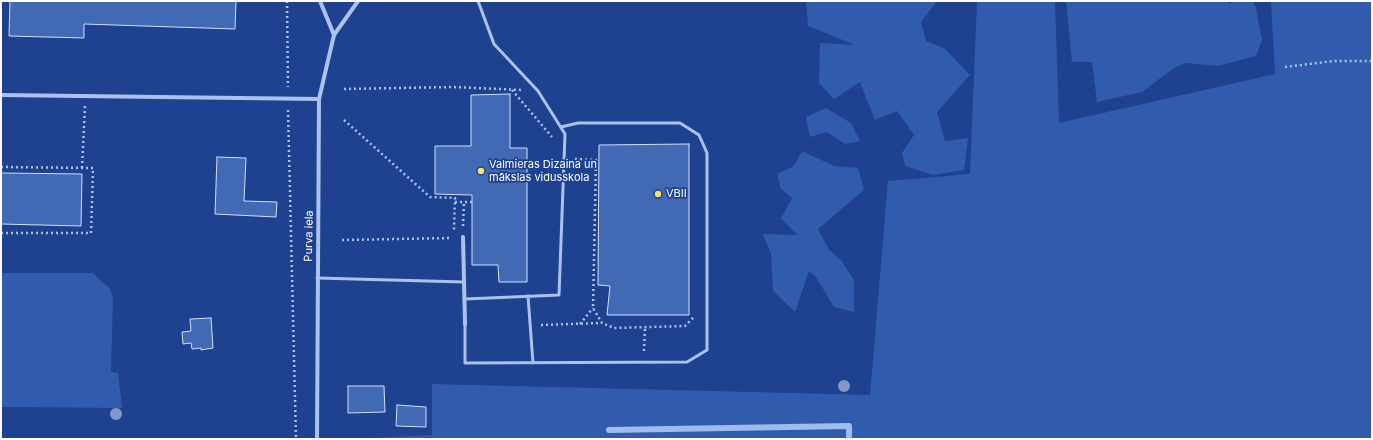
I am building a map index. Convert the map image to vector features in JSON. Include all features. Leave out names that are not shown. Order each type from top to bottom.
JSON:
[{"type":"street","points":[[320,1],[334,35]]},
{"type":"street","name":"Purva iela","points":[[317,439],[319,99],[334,35],[358,1]]},
{"type":"street","points":[[1,95],[319,99]]},
{"type":"street","points":[[463,237],[465,324]]},
{"type":"lane","points":[[465,299],[558,296],[565,152],[565,134],[561,127],[538,91],[494,44],[478,1]]},
{"type":"lane","points":[[465,324],[465,363],[687,362],[707,350],[707,154],[699,135],[680,123],[578,123],[561,127]]},
{"type":"lane","points":[[318,278],[464,282]]},
{"type":"lane","points":[[528,296],[533,363]]},
{"type":"path","points":[[287,1],[288,80]]},
{"type":"path","points":[[1285,67],[1333,61],[1372,61]]},
{"type":"path","points":[[344,89],[453,87],[538,91]]},
{"type":"path","points":[[512,90],[565,152]]},
{"type":"path","points":[[82,168],[85,96]]},
{"type":"path","points":[[288,109],[296,439]]},
{"type":"path","points":[[344,120],[430,197],[455,198],[454,238]]},
{"type":"path","points":[[564,158],[596,160],[593,308],[602,323]]},
{"type":"path","points":[[1,167],[93,168],[91,233],[1,233]]},
{"type":"path","points":[[455,202],[472,202]]},
{"type":"path","points":[[342,240],[463,237],[464,202]]},
{"type":"path","points":[[580,324],[593,308]]},
{"type":"path","points":[[530,326],[602,323],[614,328],[685,326],[694,318],[696,313]]},
{"type":"path","points":[[644,362],[645,327]]},
{"type":"shaded area","points":[[806,1],[937,1],[921,22],[926,41],[944,48],[970,75],[937,112],[945,141],[968,138],[964,170],[933,175],[905,166],[902,153],[914,135],[897,111],[875,120],[860,82],[834,99],[819,83],[820,43],[855,45],[808,26]]},
{"type":"shaded area","points":[[977,1],[1055,1],[1059,123],[1275,74],[1271,1],[1372,1],[1372,439],[351,439],[432,435],[432,384],[870,395],[888,181],[970,174]]},
{"type":"shaded area","points":[[1066,1],[1228,1],[1229,4],[1233,1],[1253,1],[1262,40],[1256,56],[1218,66],[1186,63],[1174,68],[1142,92],[1097,102],[1092,62],[1072,62]]},
{"type":"shaded area","points":[[826,108],[851,123],[860,141],[845,144],[827,132],[810,137],[806,117]]},
{"type":"shaded area","points":[[802,151],[834,166],[858,168],[864,190],[818,229],[829,250],[841,260],[854,280],[854,312],[834,307],[816,277],[809,271],[795,312],[773,291],[771,254],[763,234],[797,235],[781,218],[792,198],[781,189],[777,174],[794,166]]},
{"type":"shaded area","points":[[1,273],[93,273],[110,289],[113,298],[111,372],[118,373],[122,408],[1,407]]},
{"type":"building","points":[[10,1],[236,1],[235,29],[84,24],[84,38],[9,36]]},
{"type":"building","name":"Valmieras Dizaina un mākslas vidusskola","points":[[510,94],[510,148],[527,148],[527,282],[499,282],[498,265],[472,265],[472,195],[435,194],[435,146],[471,146],[471,95]]},
{"type":"building","points":[[689,144],[689,315],[607,315],[610,286],[598,285],[599,145]]},
{"type":"building","points":[[217,157],[246,158],[244,201],[277,202],[276,217],[215,214]]},
{"type":"building","points":[[1,173],[82,174],[81,226],[1,224]]},
{"type":"building","points":[[211,318],[213,348],[201,350],[201,348],[192,349],[191,343],[183,344],[182,332],[191,331],[190,319]]},
{"type":"building","points":[[348,386],[384,386],[385,412],[348,413]]},
{"type":"building","points":[[397,405],[426,407],[426,427],[396,426]]},
{"type":"waterway","points":[[609,430],[849,426],[849,439]]},
{"type":"place","name":"Valmieras Dizaina un mākslas vidusskola","points":[[481,171]]},
{"type":"place","name":"VBII","points":[[658,194]]}]
